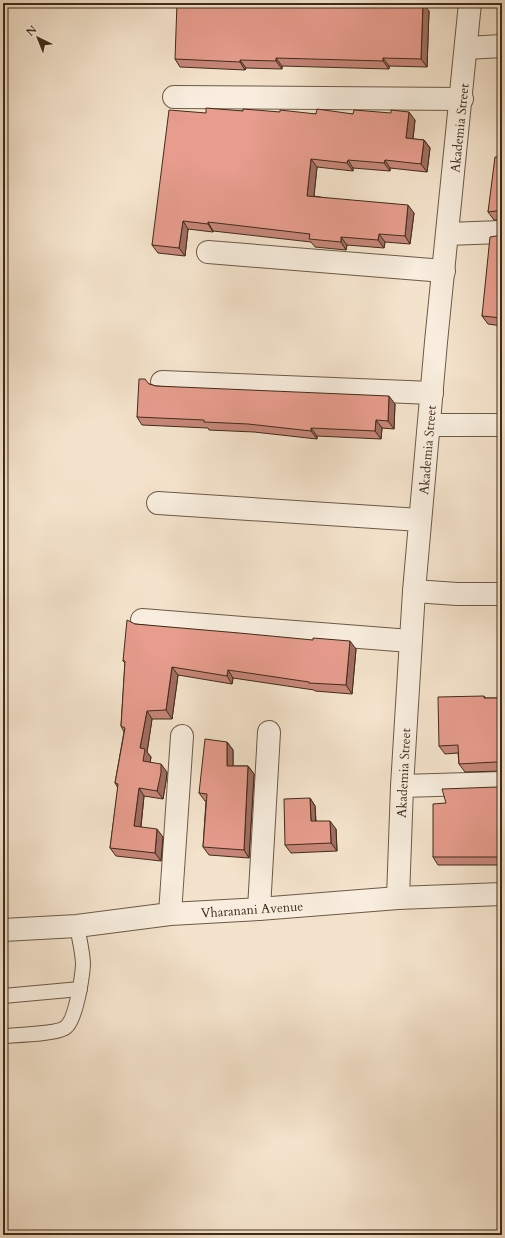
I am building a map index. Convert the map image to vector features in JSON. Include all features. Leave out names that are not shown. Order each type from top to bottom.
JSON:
[{"type":"street","name":"Akademia Street","points":[[398,898],[402,786],[414,590],[447,234],[467,48],[470,3]]},
{"type":"street","points":[[467,48],[502,46]]},
{"type":"street","points":[[174,96],[462,99]]},
{"type":"street","points":[[447,234],[502,232]]},
{"type":"street","points":[[208,252],[444,272]]},
{"type":"street","points":[[162,382],[432,393]]},
{"type":"street","points":[[429,424],[502,425]]},
{"type":"street","points":[[158,503],[420,520]]},
{"type":"street","points":[[414,590],[457,594],[502,594]]},
{"type":"street","points":[[142,620],[410,641]]},
{"type":"street","points":[[259,909],[269,732]]},
{"type":"street","points":[[170,914],[182,736]]},
{"type":"street","points":[[402,786],[502,783]]},
{"type":"street","name":"Vharanani Avenue","points":[[3,930],[77,926],[170,914],[259,909],[398,898],[502,894]]},
{"type":"lane","points":[[3,1036],[56,1032],[66,1028],[72,1020],[80,989],[83,964],[77,926]]},
{"type":"lane","points":[[3,996],[80,989]]},
{"type":"building","points":[[177,3],[247,5],[247,3],[423,3],[421,59],[383,58],[383,61],[276,58],[276,61],[240,60],[240,62],[175,59]]},
{"type":"building","points":[[206,108],[280,112],[280,110],[316,114],[317,109],[353,114],[354,110],[391,113],[391,110],[409,112],[406,138],[424,140],[421,164],[385,160],[384,163],[348,160],[347,163],[311,159],[307,196],[408,205],[405,236],[379,234],[378,240],[341,237],[341,242],[309,239],[310,234],[208,222],[208,224],[183,221],[179,248],[152,245],[169,110],[206,113]]},
{"type":"building","points":[[495,157],[502,157],[502,213],[496,211],[488,212]]},
{"type":"building","points":[[502,235],[502,318],[482,316],[490,237]]},
{"type":"building","points":[[139,379],[145,379],[149,384],[156,386],[389,396],[388,421],[376,420],[375,431],[311,428],[311,431],[248,424],[204,422],[204,420],[137,417]]},
{"type":"building","points":[[127,620],[135,624],[313,640],[313,638],[350,641],[346,685],[309,683],[228,670],[227,676],[172,667],[166,710],[147,711],[140,748],[145,749],[143,761],[161,764],[161,773],[157,791],[139,788],[134,826],[157,829],[155,853],[110,848],[118,784],[115,783],[125,728],[121,726],[125,661],[123,661]]},
{"type":"building","points":[[484,696],[484,698],[502,698],[502,764],[496,762],[459,764],[458,745],[439,746],[438,697]]},
{"type":"building","points":[[205,739],[227,742],[227,766],[248,766],[244,850],[203,847],[207,794],[199,793]]},
{"type":"building","points":[[502,786],[502,857],[433,857],[433,804],[446,803],[442,789]]},
{"type":"building","points":[[310,798],[311,821],[330,821],[331,843],[285,845],[284,799]]}]
